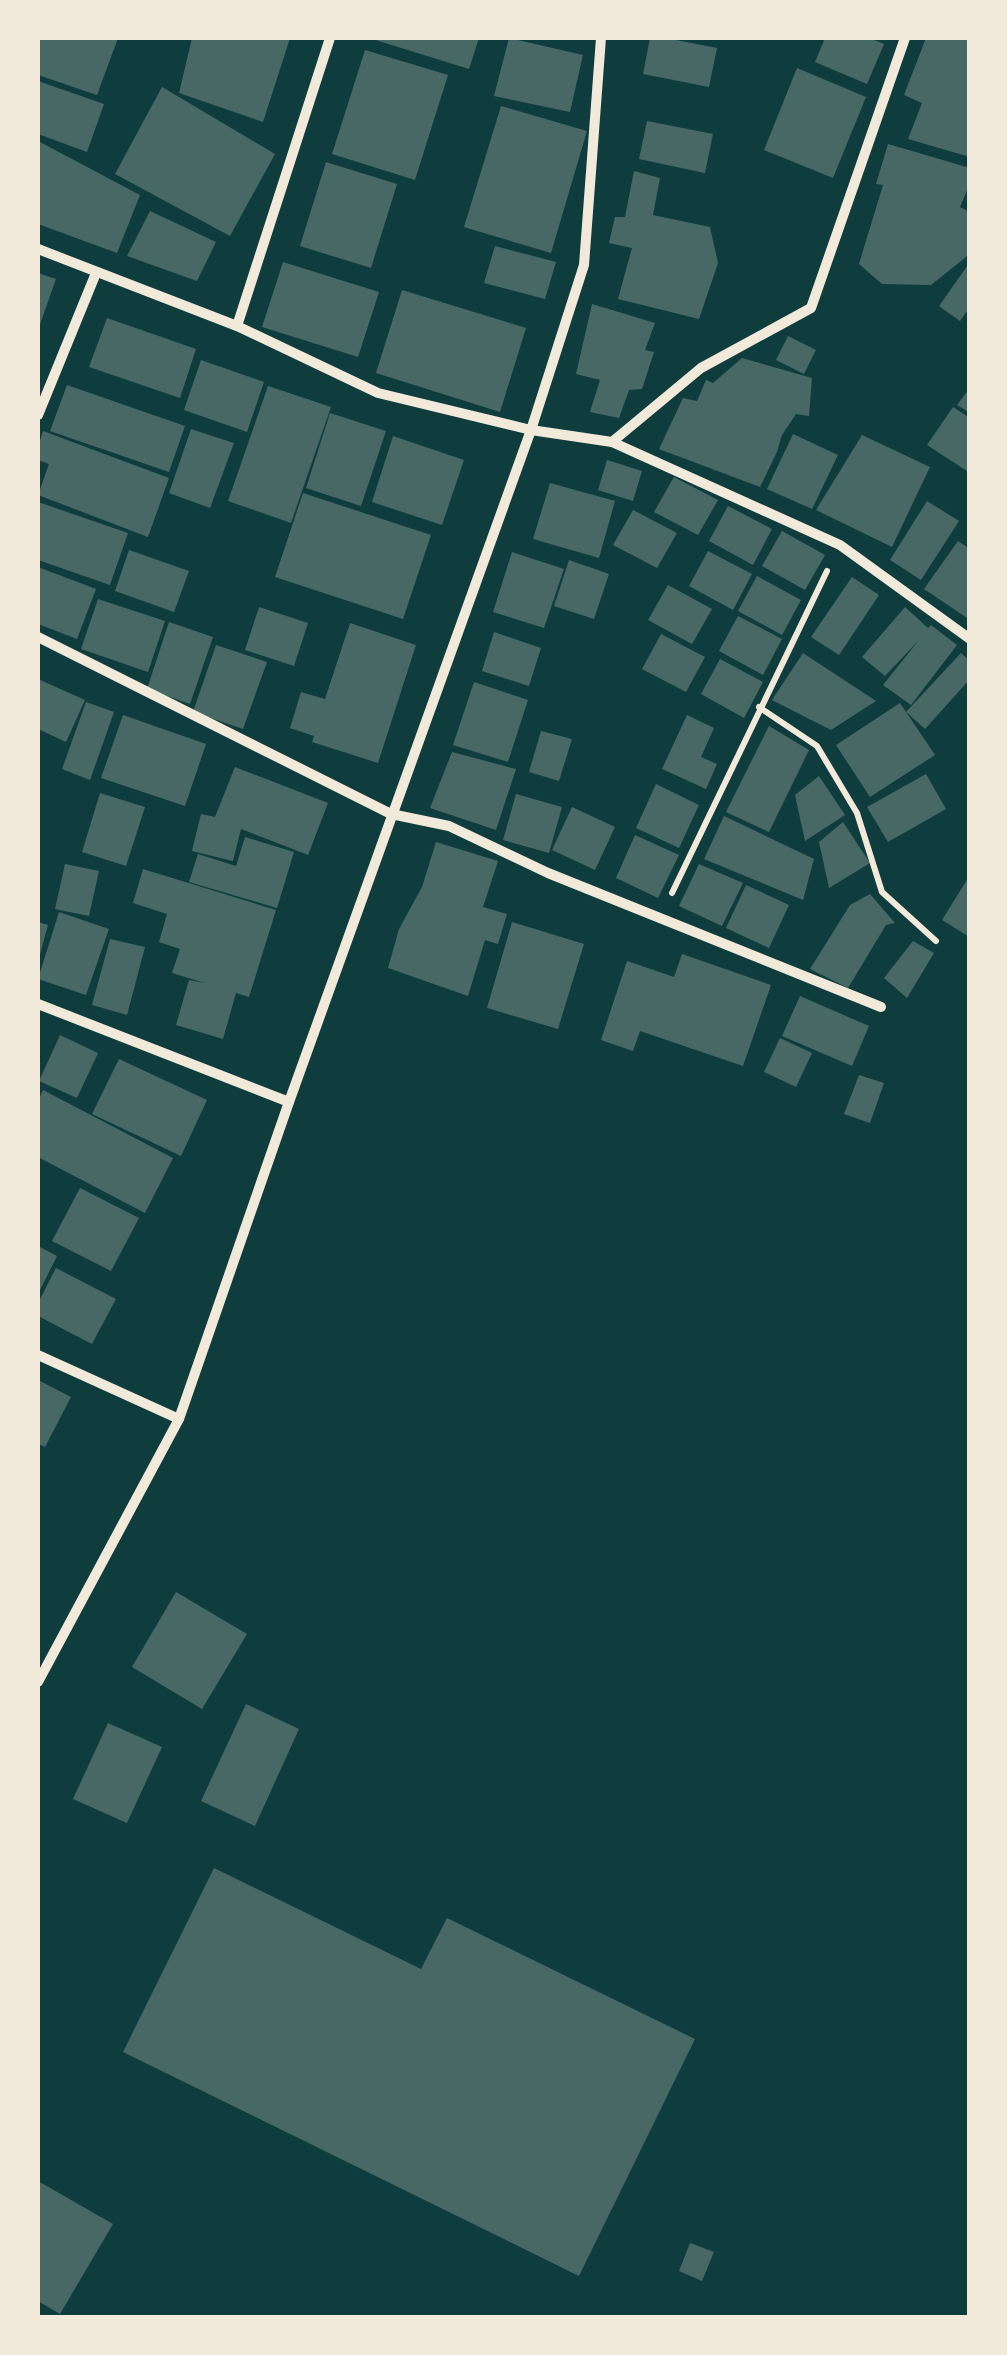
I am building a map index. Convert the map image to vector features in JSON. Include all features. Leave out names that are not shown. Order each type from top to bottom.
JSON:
[{"type":"street","points":[[237,326],[330,38]]},
{"type":"street","points":[[38,1682],[179,1420],[391,814],[531,430],[584,265],[601,38]]},
{"type":"street","points":[[612,442],[701,368],[810,308],[905,38]]},
{"type":"street","points":[[38,249],[237,326],[378,393],[531,430],[612,442],[840,545],[970,639]]},
{"type":"street","points":[[38,416],[96,273]]},
{"type":"street","points":[[38,637],[391,814],[449,826],[548,874],[881,1007]]},
{"type":"street","points":[[38,1004],[289,1102]]},
{"type":"street","points":[[38,1355],[179,1420]]},
{"type":"path","points":[[660,917],[840,545]]},
{"type":"path","points":[[759,707],[817,746],[857,813],[882,892],[936,941]]},
{"type":"building","points":[[38,38],[118,38],[97,95],[38,75]]},
{"type":"building","points":[[192,38],[290,38],[263,122],[179,93]]},
{"type":"building","points":[[369,38],[479,38],[469,69]]},
{"type":"building","points":[[509,38],[583,55],[570,112],[494,96]]},
{"type":"building","points":[[650,38],[717,48],[709,87],[643,74]]},
{"type":"building","points":[[825,38],[869,38],[884,44],[867,84],[815,62]]},
{"type":"building","points":[[926,38],[970,38],[970,157],[908,139],[922,103],[904,95]]},
{"type":"building","points":[[365,50],[448,75],[415,180],[332,154]]},
{"type":"building","points":[[797,68],[866,97],[833,178],[764,150]]},
{"type":"building","points":[[38,81],[104,104],[87,152],[38,134]]},
{"type":"building","points":[[162,87],[275,154],[230,236],[115,174]]},
{"type":"building","points":[[501,106],[587,131],[551,253],[464,227]]},
{"type":"building","points":[[647,121],[713,134],[705,173],[639,159]]},
{"type":"building","points":[[38,141],[140,195],[117,253],[38,224]]},
{"type":"building","points":[[888,144],[970,168],[970,183],[960,207],[970,212],[970,250],[931,285],[882,284],[859,264],[883,185],[876,184]]},
{"type":"building","points":[[326,162],[397,184],[371,268],[300,246]]},
{"type":"building","points":[[634,171],[660,178],[653,215],[710,227],[718,263],[699,319],[618,299],[632,248],[609,243],[615,217],[625,217]]},
{"type":"building","points":[[150,211],[216,242],[197,281],[127,256]]},
{"type":"building","points":[[495,246],[556,262],[545,299],[484,283]]},
{"type":"building","points":[[283,262],[379,292],[358,357],[262,327]]},
{"type":"building","points":[[970,262],[970,307],[960,321],[939,306]]},
{"type":"building","points":[[38,273],[56,279],[38,330]]},
{"type":"building","points":[[402,290],[526,328],[500,412],[376,373]]},
{"type":"building","points":[[592,304],[655,323],[645,350],[654,352],[642,389],[629,390],[619,418],[590,412],[600,380],[576,374]]},
{"type":"building","points":[[107,318],[196,349],[180,398],[89,367]]},
{"type":"building","points":[[788,336],[816,350],[804,374],[776,360]]},
{"type":"building","points":[[742,358],[812,378],[809,416],[796,414],[782,435],[760,487],[659,449],[683,398],[697,401],[706,380],[713,383]]},
{"type":"building","points":[[201,360],[264,382],[247,432],[184,410]]},
{"type":"building","points":[[67,385],[185,426],[169,472],[50,431]]},
{"type":"building","points":[[268,386],[331,407],[291,523],[228,501]]},
{"type":"building","points":[[970,388],[970,413],[957,405]]},
{"type":"building","points":[[953,407],[970,418],[970,473],[927,445]]},
{"type":"building","points":[[330,413],[386,431],[361,506],[306,488]]},
{"type":"building","points":[[191,429],[234,443],[210,508],[169,493]]},
{"type":"building","points":[[43,431],[169,478],[148,537],[38,495],[49,464],[38,460]]},
{"type":"building","points":[[793,434],[838,455],[812,509],[767,489]]},
{"type":"building","points":[[862,435],[930,467],[892,547],[816,510]]},
{"type":"building","points":[[393,436],[464,460],[442,525],[372,502]]},
{"type":"building","points":[[607,460],[642,471],[633,501],[598,490]]},
{"type":"building","points":[[674,477],[718,500],[698,535],[654,512]]},
{"type":"building","points":[[550,483],[615,501],[599,558],[533,539]]},
{"type":"building","points":[[303,493],[431,535],[403,619],[275,577]]},
{"type":"building","points":[[927,501],[959,521],[921,580],[890,560]]},
{"type":"building","points":[[38,502],[128,533],[110,585],[38,560]]},
{"type":"building","points":[[728,506],[772,529],[753,565],[709,541]]},
{"type":"building","points":[[633,510],[677,533],[657,568],[613,545]]},
{"type":"building","points":[[782,531],[825,555],[805,590],[762,566]]},
{"type":"building","points":[[958,541],[970,549],[970,620],[924,589]]},
{"type":"building","points":[[129,550],[189,571],[174,612],[115,591]]},
{"type":"building","points":[[708,551],[752,574],[733,610],[689,586]]},
{"type":"building","points":[[512,552],[564,569],[544,628],[493,612]]},
{"type":"building","points":[[569,560],[609,574],[594,619],[554,606]]},
{"type":"building","points":[[38,567],[96,589],[77,639],[38,624]]},
{"type":"building","points":[[757,576],[801,600],[782,635],[738,611]]},
{"type":"building","points":[[852,577],[879,595],[839,655],[811,637]]},
{"type":"building","points":[[668,585],[712,609],[692,644],[648,620]]},
{"type":"building","points":[[98,599],[165,621],[148,672],[81,649]]},
{"type":"building","points":[[259,607],[308,623],[294,666],[245,650]]},
{"type":"building","points":[[905,607],[928,628],[931,625],[957,645],[911,705],[883,685],[919,640],[885,676],[862,657]]},
{"type":"building","points":[[738,616],[782,639],[763,675],[719,651]]},
{"type":"building","points":[[169,622],[213,637],[190,704],[147,689]]},
{"type":"building","points":[[350,623],[416,645],[378,763],[312,742],[314,736],[290,728],[301,692],[325,699]]},
{"type":"building","points":[[494,632],[541,648],[529,686],[482,671]]},
{"type":"building","points":[[661,634],[705,657],[686,692],[642,669]]},
{"type":"building","points":[[216,645],[267,662],[243,729],[193,712]]},
{"type":"building","points":[[803,653],[876,701],[831,730],[772,700]]},
{"type":"building","points":[[961,653],[970,661],[970,679],[925,729],[906,712]]},
{"type":"building","points":[[720,659],[763,682],[744,718],[701,694]]},
{"type":"building","points":[[38,679],[85,700],[66,742],[38,729]]},
{"type":"building","points":[[474,682],[528,700],[508,762],[453,745]]},
{"type":"building","points":[[86,702],[114,712],[90,780],[62,769]]},
{"type":"building","points":[[900,703],[935,755],[870,797],[836,745]]},
{"type":"building","points":[[123,715],[206,744],[185,806],[101,778]]},
{"type":"building","points":[[687,715],[714,728],[701,757],[717,764],[706,789],[662,769]]},
{"type":"building","points":[[769,726],[809,750],[769,832],[726,812]]},
{"type":"building","points":[[541,731],[572,739],[559,781],[529,772]]},
{"type":"building","points":[[452,752],[516,769],[496,830],[430,808]]},
{"type":"building","points":[[235,767],[328,803],[308,855],[241,829],[233,861],[192,851],[201,814],[215,817]]},
{"type":"building","points":[[926,774],[946,809],[888,842],[867,807]]},
{"type":"building","points":[[819,776],[845,815],[805,841],[795,795]]},
{"type":"building","points":[[656,784],[699,805],[679,848],[636,828]]},
{"type":"building","points":[[100,793],[145,807],[126,866],[82,852]]},
{"type":"building","points":[[516,794],[562,807],[549,853],[503,840]]},
{"type":"building","points":[[572,807],[615,827],[595,870],[552,850]]},
{"type":"building","points":[[724,816],[814,859],[803,900],[704,859]]},
{"type":"building","points":[[843,822],[870,863],[829,888],[819,842]]},
{"type":"building","points":[[635,835],[679,855],[658,898],[616,878]]},
{"type":"building","points":[[245,837],[294,852],[277,908],[189,882],[198,854],[236,866]]},
{"type":"building","points":[[436,842],[498,861],[483,907],[507,914],[498,944],[485,940],[468,996],[388,968],[399,929],[422,887]]},
{"type":"building","points":[[65,864],[99,871],[89,916],[55,909]]},
{"type":"building","points":[[699,864],[743,883],[722,926],[679,906]]},
{"type":"building","points":[[143,869],[276,910],[249,997],[236,993],[223,1039],[176,1025],[189,980],[205,983],[172,973],[180,949],[159,942],[167,914],[133,903]]},
{"type":"building","points":[[970,875],[970,933],[968,936],[942,920]]},
{"type":"building","points":[[746,885],[789,905],[769,948],[726,928]]},
{"type":"building","points":[[870,894],[895,923],[886,925],[848,988],[810,969],[850,905]]},
{"type":"building","points":[[59,912],[109,929],[86,995],[38,979]]},
{"type":"building","points":[[38,922],[48,925],[39,958],[38,958]]},
{"type":"building","points":[[512,922],[584,944],[558,1029],[487,1008]]},
{"type":"building","points":[[110,939],[145,947],[127,1015],[92,1005]]},
{"type":"building","points":[[913,941],[934,953],[907,998],[884,978]]},
{"type":"building","points":[[682,954],[771,985],[743,1066],[640,1031],[633,1051],[601,1040],[627,961],[674,977]]},
{"type":"building","points":[[800,996],[869,1026],[852,1066],[782,1036]]},
{"type":"building","points":[[60,1035],[98,1053],[77,1098],[39,1081]]},
{"type":"building","points":[[780,1038],[812,1053],[796,1087],[764,1072]]},
{"type":"building","points":[[119,1059],[207,1100],[181,1156],[92,1114]]},
{"type":"building","points":[[859,1075],[884,1083],[870,1123],[844,1114]]},
{"type":"building","points":[[43,1090],[173,1158],[145,1213],[38,1157],[38,1101]]},
{"type":"building","points":[[80,1188],[139,1218],[111,1271],[52,1241]]},
{"type":"building","points":[[38,1246],[57,1256],[38,1294]]},
{"type":"building","points":[[56,1268],[116,1299],[92,1344],[38,1316],[38,1303]]},
{"type":"building","points":[[38,1380],[71,1397],[45,1447],[38,1444]]},
{"type":"building","points":[[176,1592],[247,1634],[202,1709],[132,1667]]},
{"type":"building","points":[[246,1704],[299,1729],[255,1826],[201,1801]]},
{"type":"building","points":[[108,1723],[162,1747],[127,1823],[73,1799]]},
{"type":"building","points":[[214,1868],[421,1969],[447,1918],[695,2039],[579,2276],[123,2052]]},
{"type":"building","points":[[38,2181],[113,2224],[60,2314],[38,2301]]},
{"type":"building","points":[[690,2243],[714,2252],[702,2281],[679,2271]]}]
